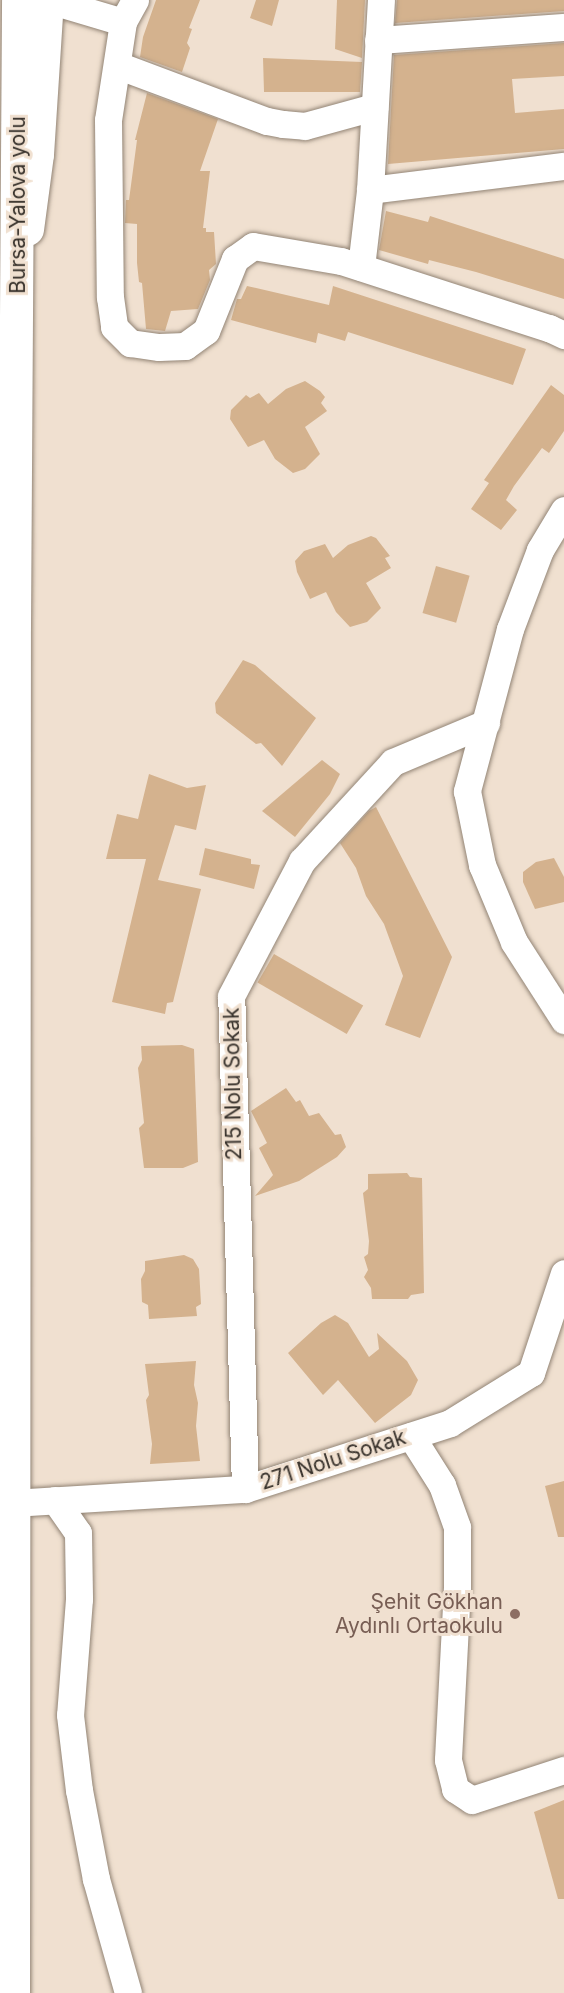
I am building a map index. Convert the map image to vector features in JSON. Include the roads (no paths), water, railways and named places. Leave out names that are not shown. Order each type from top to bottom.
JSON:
[{"type":"main road","name":"Bursa-Yalova yolu","points":[[13,1993],[18,0]]},
{"type":"main road","points":[[18,297],[38,154],[48,0]]},
{"type":"street","points":[[48,0],[129,11],[108,120],[110,297],[114,327],[130,343],[159,347],[185,346],[206,331],[235,259],[253,246],[293,251],[361,267],[564,335]]},
{"type":"street","points":[[361,267],[370,190],[381,0]]},
{"type":"street","points":[[378,40],[564,27]]},
{"type":"street","points":[[117,65],[267,121],[283,124],[305,126],[374,107]]},
{"type":"street","points":[[370,190],[564,166]]},
{"type":"street","points":[[564,510],[540,550],[510,629],[467,791],[482,865],[514,942],[564,1020]]},
{"type":"street","name":"215 Nolu Sokak","points":[[244,1489],[231,996],[303,861],[393,762],[486,723]]},
{"type":"street","name":"271 Nolu Sokak","points":[[14,1503],[244,1489],[450,1423],[531,1373],[564,1273]]},
{"type":"street","points":[[411,1436],[442,1485],[457,1527],[457,1587],[448,1760],[455,1789],[472,1800],[564,1770]]},
{"type":"street","points":[[55,1500],[78,1533],[80,1599],[69,1715],[79,1790],[96,1879],[128,1993]]},
{"type":"place","name":"Şehit Gökhan Aydınlı Ortaokulu","points":[[515,1614]]}]
